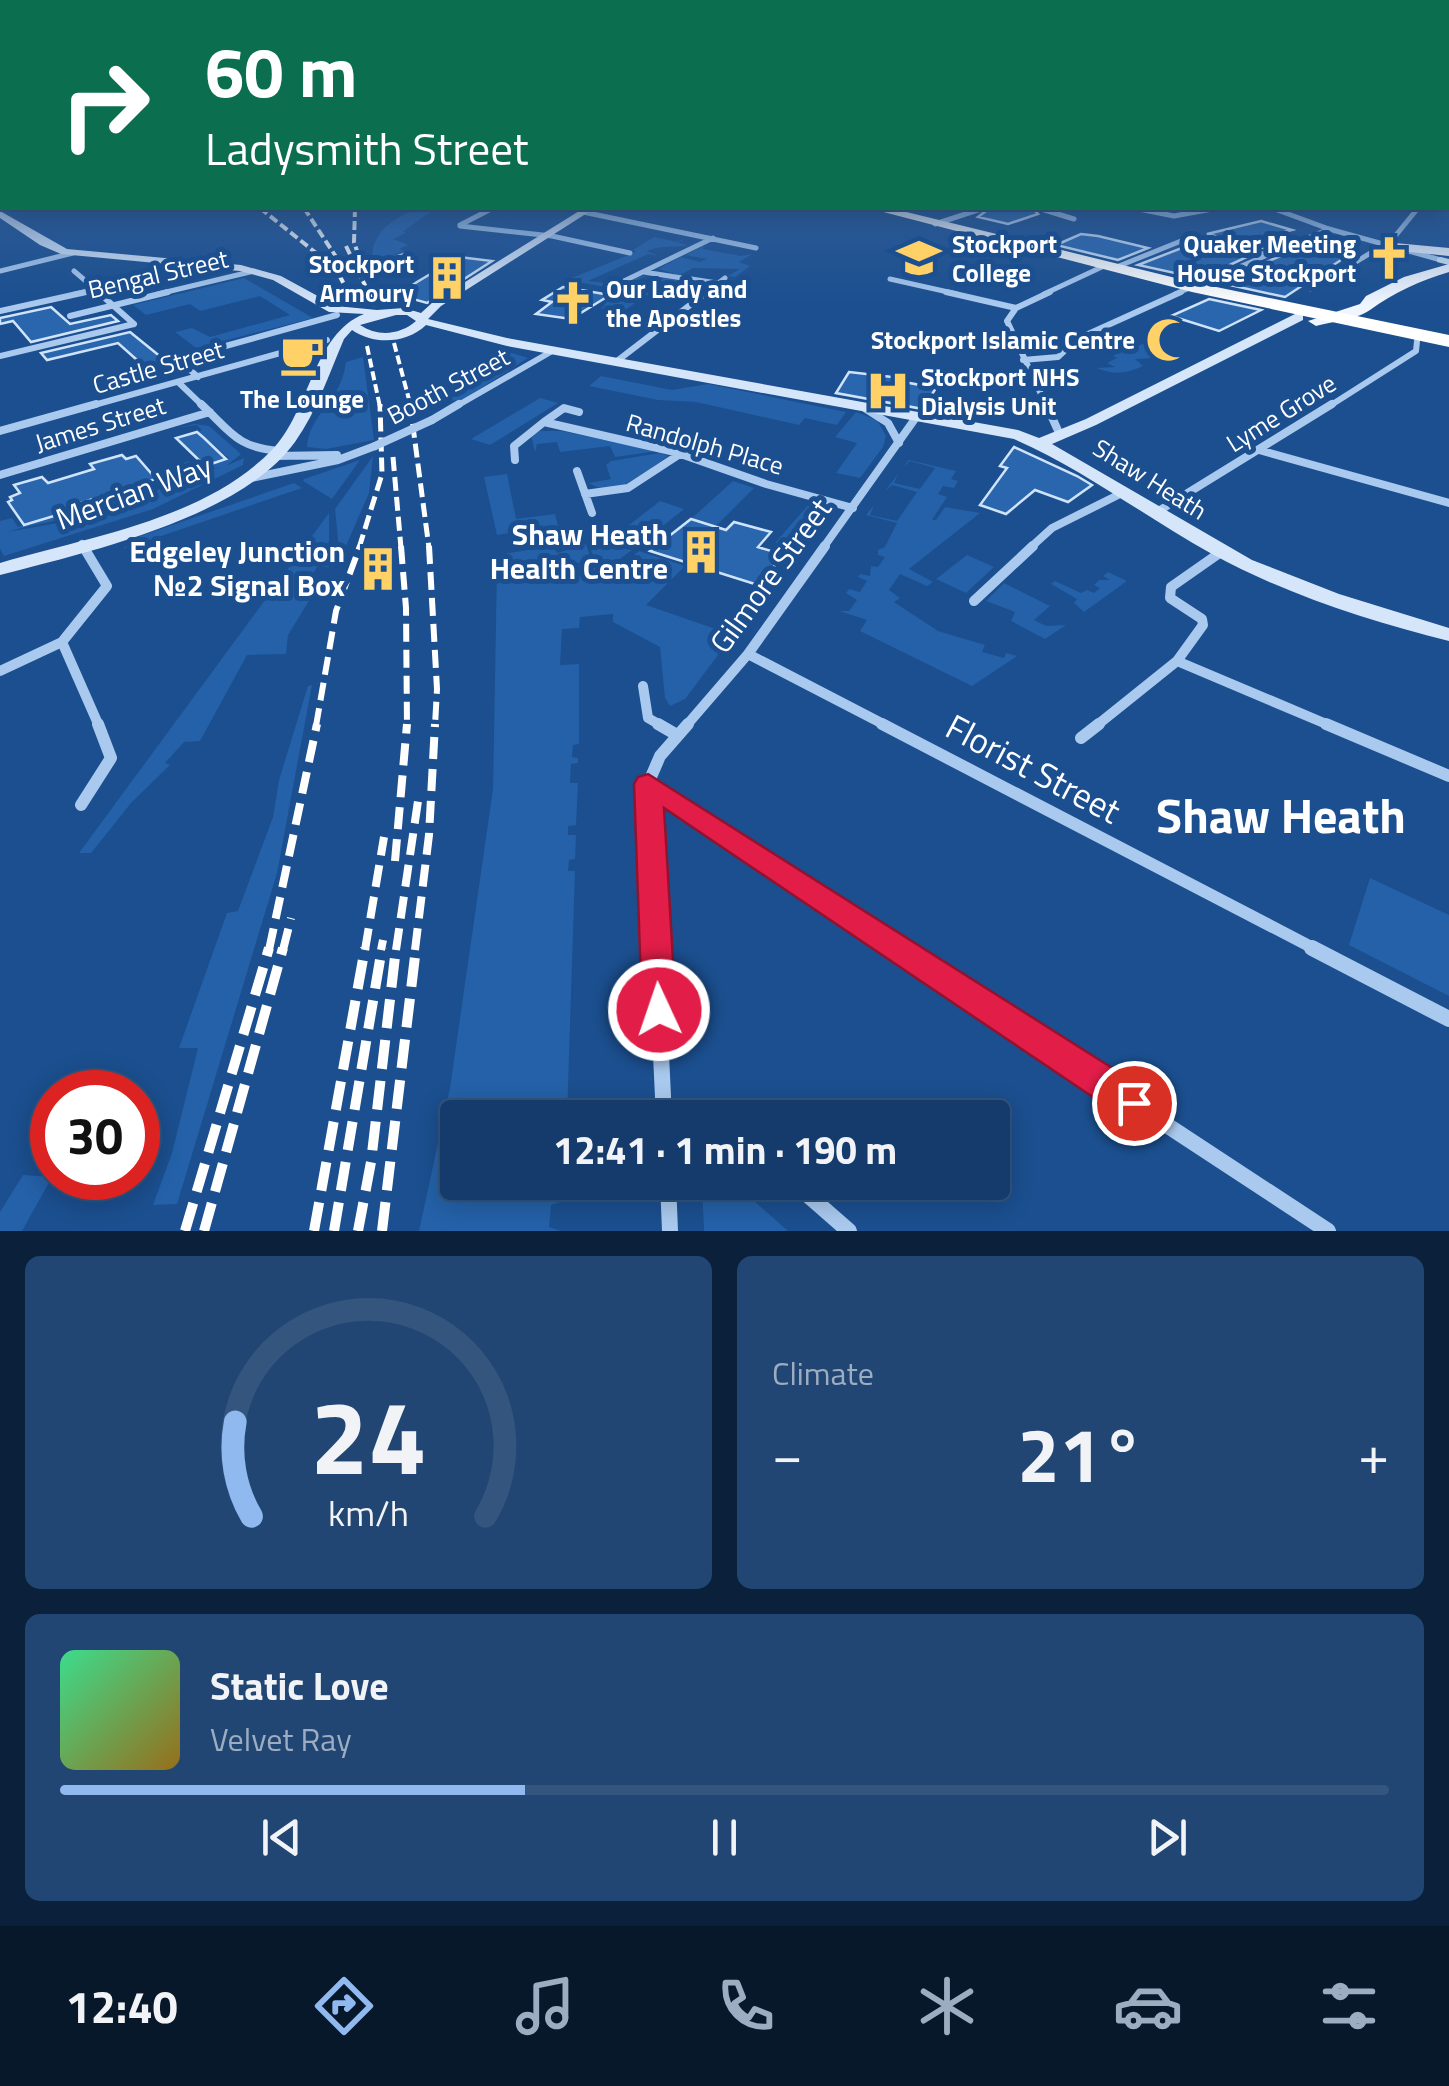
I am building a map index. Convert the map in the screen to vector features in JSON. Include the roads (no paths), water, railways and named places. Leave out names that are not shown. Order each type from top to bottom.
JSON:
[{"type":"highway","points":[[882,210],[1313,317],[1417,341],[1449,344]]},
{"type":"highway","points":[[1313,317],[1449,344]]},
{"type":"main road","points":[[406,334],[420,327],[436,304],[586,210]]},
{"type":"main road","points":[[0,214],[44,243],[73,254],[202,263],[276,278],[362,334],[376,336]]},
{"type":"main road","points":[[1390,246],[1447,260]]},
{"type":"main road","points":[[1040,444],[1274,332],[1368,303],[1447,260]]},
{"type":"main road","points":[[1368,303],[1358,317],[1372,326]]},
{"type":"main road","points":[[355,326],[364,317],[436,304]]},
{"type":"main road","points":[[332,314],[395,311]]},
{"type":"main road","name":"Shaw Heath","points":[[395,311],[462,332],[1009,433],[1083,466],[1222,552],[1308,588],[1449,636]]},
{"type":"main road","name":"Mercian Way","points":[[0,569],[193,506],[247,478],[278,454],[332,344],[355,326]]},
{"type":"main road","name":"Shaw Heath","points":[[376,336],[462,332]]},
{"type":"main road","points":[[332,344],[376,336]]},
{"type":"main road","points":[[1083,466],[1077,440],[1091,422]]},
{"type":"street","points":[[489,210],[460,226],[545,235],[630,253]]},
{"type":"street","points":[[586,210],[756,248]]},
{"type":"street","points":[[935,224],[978,210]]},
{"type":"street","points":[[1045,210],[1074,219]]},
{"type":"street","points":[[1144,210],[1174,216],[1207,210]]},
{"type":"street","points":[[1277,210],[1390,246]]},
{"type":"street","points":[[1311,288],[1334,271],[1390,246],[1417,210]]},
{"type":"street","points":[[1225,273],[1329,229]]},
{"type":"street","points":[[1060,436],[1008,322],[1016,308],[1109,267],[1196,237],[1267,255]]},
{"type":"street","points":[[624,281],[714,238]]},
{"type":"street","points":[[0,270],[73,254]]},
{"type":"street","points":[[376,265],[404,255]]},
{"type":"street","points":[[174,272],[202,263]]},
{"type":"street","points":[[0,356],[134,324],[74,271]]},
{"type":"street","name":"Bengal Street","points":[[70,316],[254,271]]},
{"type":"street","points":[[644,272],[716,284]]},
{"type":"street","points":[[617,362],[724,278]]},
{"type":"street","points":[[890,279],[1016,308]]},
{"type":"street","points":[[1024,360],[1058,357],[1072,342],[1192,287]]},
{"type":"street","points":[[0,311],[95,290]]},
{"type":"street","points":[[201,376],[189,369],[222,346],[332,314]]},
{"type":"street","name":"Lyme Grove","points":[[1157,512],[1399,363],[1416,351],[1417,341]]},
{"type":"street","name":"Castle Street","points":[[0,431],[332,344]]},
{"type":"street","name":"Booth Street","points":[[247,478],[376,446],[432,420],[554,350]]},
{"type":"street","points":[[178,382],[250,448],[278,454]]},
{"type":"street","points":[[860,406],[888,423],[899,443]]},
{"type":"street","points":[[515,460],[514,446],[544,422],[564,408],[580,412]]},
{"type":"street","name":"James Street","points":[[0,475],[210,412]]},
{"type":"street","name":"Gilmore Street","points":[[648,784],[660,756],[748,654],[916,416]]},
{"type":"street","name":"Randolph Place","points":[[544,422],[680,454],[730,473],[853,508]]},
{"type":"street","points":[[1260,450],[1449,503]]},
{"type":"street","name":"Booth Street","points":[[278,454],[358,452]]},
{"type":"street","points":[[585,494],[628,488],[680,454]]},
{"type":"street","points":[[577,471],[592,513]]},
{"type":"street","points":[[974,601],[1042,536],[1100,500],[1124,492]]},
{"type":"street","points":[[0,671],[62,642],[107,586],[82,543]]},
{"type":"street","points":[[1081,738],[1176,661],[1204,625],[1202,618],[1170,598],[1170,587],[1222,552]]},
{"type":"street","points":[[62,642],[85,687],[111,758],[81,805]]},
{"type":"street","name":"Florist Street","points":[[748,654],[1449,1019]]},
{"type":"street","points":[[1176,661],[1449,776]]},
{"type":"street","points":[[644,686],[648,718],[678,735]]},
{"type":"street","points":[[648,784],[663,1100]]},
{"type":"street","points":[[648,784],[1328,1231]]},
{"type":"street","points":[[669,1200],[670,1231]]},
{"type":"street","points":[[814,1200],[849,1231]]},
{"type":"railway","points":[[262,210],[336,269],[356,307]]},
{"type":"railway","points":[[305,210],[342,266]]},
{"type":"railway","points":[[355,210],[354,242],[360,260]]},
{"type":"railway","points":[[346,246],[375,306]]},
{"type":"railway","points":[[394,343],[411,407]]},
{"type":"railway","points":[[367,346],[380,407]]},
{"type":"railway","points":[[359,548],[382,474],[380,404]]},
{"type":"railway","points":[[410,404],[429,548]]},
{"type":"railway","points":[[393,457],[401,548]]},
{"type":"railway","points":[[316,726],[336,611],[360,546]]},
{"type":"railway","points":[[401,546],[407,724]]},
{"type":"railway","points":[[429,546],[437,689],[435,726]]},
{"type":"railway","points":[[269,950],[317,724]]},
{"type":"railway","points":[[395,861],[407,724]]},
{"type":"railway","points":[[415,950],[429,835],[435,724]]},
{"type":"railway","points":[[396,950],[418,801]]},
{"type":"railway","points":[[365,950],[384,837]]},
{"type":"railway","points":[[283,950],[291,918]]},
{"type":"railway","points":[[381,950],[383,940]]},
{"type":"railway","points":[[185,1231],[269,948]]},
{"type":"railway","points":[[204,1231],[283,948]]},
{"type":"railway","points":[[314,1231],[365,948]]},
{"type":"railway","points":[[334,1231],[382,948]]},
{"type":"railway","points":[[358,1231],[371,1162],[396,948]]},
{"type":"railway","points":[[382,1231],[416,948]]},
{"type":"place","name":"Stockport College","points":[[919,258]]},
{"type":"place","name":"Quaker Meeting House Stockport","points":[[1389,258]]},
{"type":"place","name":"Stockport Armoury","points":[[447,278]]},
{"type":"place","name":"Our Lady and the Apostles","points":[[573,303]]},
{"type":"place","name":"Stockport Islamic Centre","points":[[1168,340]]},
{"type":"place","name":"The Lounge","points":[[302,355]]},
{"type":"place","name":"Stockport NHS Dialysis Unit","points":[[888,391]]},
{"type":"place","name":"Shaw Heath Health Centre","points":[[701,552]]},
{"type":"place","name":"Edgeley Junction №2 Signal Box","points":[[378,569]]},
{"type":"district","name":"Shaw Heath","points":[[1281,816]]}]
